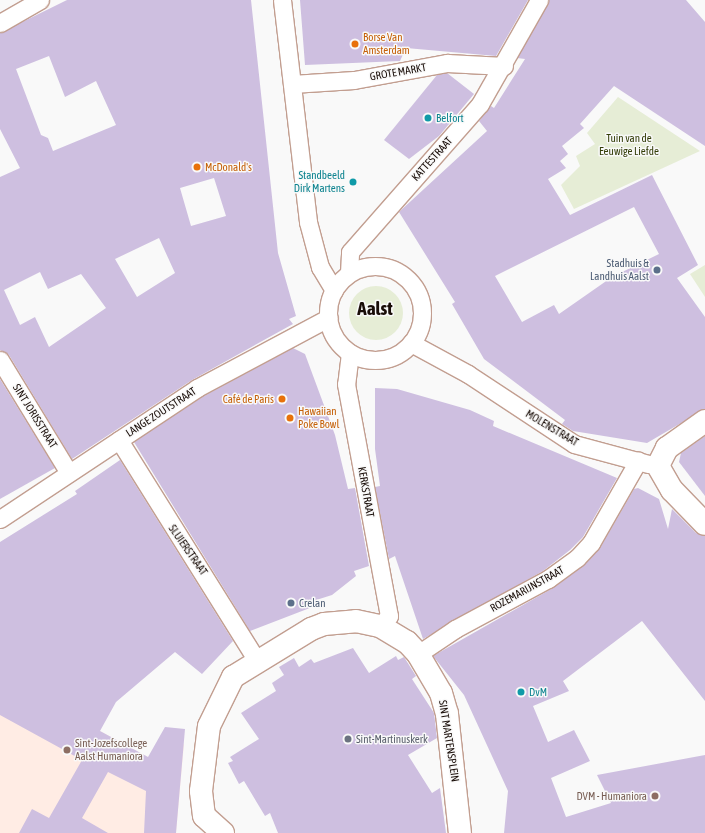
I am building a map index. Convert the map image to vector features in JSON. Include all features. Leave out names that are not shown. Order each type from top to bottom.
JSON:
[{"type":"street","points":[[0,24],[40,0]]},
{"type":"street","points":[[282,0],[308,222],[320,267],[334,290]]},
{"type":"street","name":"KATTESTRAAT","points":[[349,273],[350,252],[480,104],[504,66],[539,0]]},
{"type":"street","name":"GROTE MARKT","points":[[292,84],[354,80],[447,63],[504,66]]},
{"type":"street","points":[[370,266],[390,268],[414,286],[422,315],[411,343],[401,352],[383,359],[363,358],[350,353],[332,332],[328,318],[334,290],[349,273],[370,266]]},
{"type":"street","name":"LANGE ZOUTSTRAAT","points":[[0,518],[217,376],[328,318]]},
{"type":"street","name":"MOLENSTRAAT","points":[[411,343],[468,374],[574,444],[648,464]]},
{"type":"street","name":"KERKSTRAAT","points":[[350,353],[346,384],[389,616],[380,626]]},
{"type":"street","name":"SINT JORISSTRAAT","points":[[0,360],[69,473]]},
{"type":"street","points":[[705,421],[667,448],[648,464],[705,524]]},
{"type":"street","name":"SLUIERSTRAAT","points":[[119,440],[257,661]]},
{"type":"street","name":"ROZEMARIJNSTRAAT","points":[[418,654],[455,629],[548,579],[577,558],[591,543],[648,464]]},
{"type":"street","name":"SINT MARTENSPLEIN","points":[[221,832],[204,816],[202,804],[209,726],[233,677],[257,661],[324,624],[356,621],[380,626],[397,634],[418,654],[441,693],[447,714],[460,833]]},
{"type":"shaded area","name":"Sint-Jozefscollege Aalst Humaniora","points":[[0,661],[100,731],[148,757],[184,744],[176,833],[0,833]]},
{"type":"green space","name":"Tuin van de Eeuwige Liefde","points":[[618,97],[700,151],[574,209],[561,185],[580,166],[576,156],[595,144],[587,133]]},
{"type":"green space","points":[[705,265],[705,297],[690,274]]},
{"type":"green space","points":[[376,286],[386,288],[395,294],[401,303],[403,313],[401,323],[395,332],[386,338],[376,340],[366,338],[357,332],[351,323],[349,313],[351,303],[357,294],[366,288]]},
{"type":"building","points":[[67,0],[251,0],[278,253],[296,316],[289,319],[293,324],[192,380],[72,459],[9,355],[0,350],[0,177],[20,168],[0,129],[0,33]],"holes":[[[49,56],[65,97],[96,81],[116,125],[53,151],[48,138],[41,135],[16,69]],[[214,178],[226,216],[191,226],[180,188]],[[159,238],[175,273],[137,297],[115,259]],[[40,272],[48,289],[81,274],[106,308],[49,347],[35,317],[20,325],[4,290]]]},
{"type":"building","points":[[300,0],[528,0],[496,56],[406,48],[400,61],[305,65]]},
{"type":"building","points":[[549,0],[686,0],[705,22],[705,146],[614,86],[580,124],[584,128],[562,146],[568,154],[560,161],[566,168],[548,179],[570,215],[652,175],[698,265],[677,278],[705,317],[705,409],[647,443],[573,431],[562,424],[565,420],[484,359],[452,304],[455,302],[399,212],[487,131],[479,121],[491,106],[494,108],[525,59],[517,58]],"holes":[[[634,207],[659,254],[612,277],[559,314],[554,305],[522,322],[495,276]]]},
{"type":"building","name":"Belfort","points":[[447,73],[474,94],[439,136],[409,159],[384,140],[437,75]]},
{"type":"building","points":[[293,348],[305,354],[335,435],[348,489],[355,488],[369,566],[354,571],[356,576],[332,595],[313,601],[315,606],[250,631],[134,442],[202,397]]},
{"type":"building","points":[[0,379],[55,468],[0,499]]},
{"type":"building","points":[[375,388],[397,389],[470,410],[494,421],[493,426],[617,478],[583,537],[570,550],[543,571],[423,639],[395,556],[389,559],[375,487],[380,486],[375,449]]},
{"type":"building","points":[[705,436],[705,496],[679,462],[681,453]]},
{"type":"building","points":[[120,460],[233,641],[202,674],[175,652],[116,702],[100,731],[148,757],[165,727],[185,729],[176,833],[144,833],[146,791],[108,772],[82,818],[108,833],[19,833],[32,809],[49,818],[82,760],[0,715],[0,542],[77,494],[75,491]]},
{"type":"building","points":[[638,488],[659,499],[668,529],[672,509],[696,533],[705,536],[705,701],[642,621],[563,681],[569,691],[533,706],[548,742],[574,730],[590,761],[551,778],[566,817],[611,803],[597,775],[705,755],[705,833],[504,833],[508,791],[464,695],[433,656],[553,588],[583,566],[600,548],[634,489]]},
{"type":"building","name":"Sint-Martinuskerk","points":[[353,648],[369,673],[396,656],[398,660],[404,657],[416,676],[412,679],[434,713],[437,738],[408,755],[432,793],[440,788],[446,833],[278,833],[270,813],[265,816],[244,781],[239,784],[228,763],[233,761],[230,757],[259,739],[241,713],[276,691],[272,683],[284,675],[279,667],[294,658],[299,667],[311,659],[314,663]]},
{"type":"place","name":"Borse Van Amsterdam","points":[[355,44]]},
{"type":"place","name":"Belfort","points":[[428,118]]},
{"type":"place","name":"McDonald's","points":[[197,167]]},
{"type":"place","name":"Standbeeld Dirk Martens","points":[[353,182]]},
{"type":"place","name":"Stadhuis & Landhuis Aalst","points":[[657,270]]},
{"type":"place","name":"Café de Paris","points":[[282,399]]},
{"type":"place","name":"Hawaiian Poke Bowl","points":[[290,418]]},
{"type":"place","name":"Crelan","points":[[291,603]]},
{"type":"place","name":"DvM","points":[[521,692]]},
{"type":"place","name":"Sint-Martinuskerk","points":[[348,739]]},
{"type":"place","name":"Sint-Jozefscollege Aalst Humaniora","points":[[67,750]]},
{"type":"place","name":"DVM - Humaniora","points":[[655,796]]},
{"type":"district","name":"Aalst","points":[[375,309]]}]
